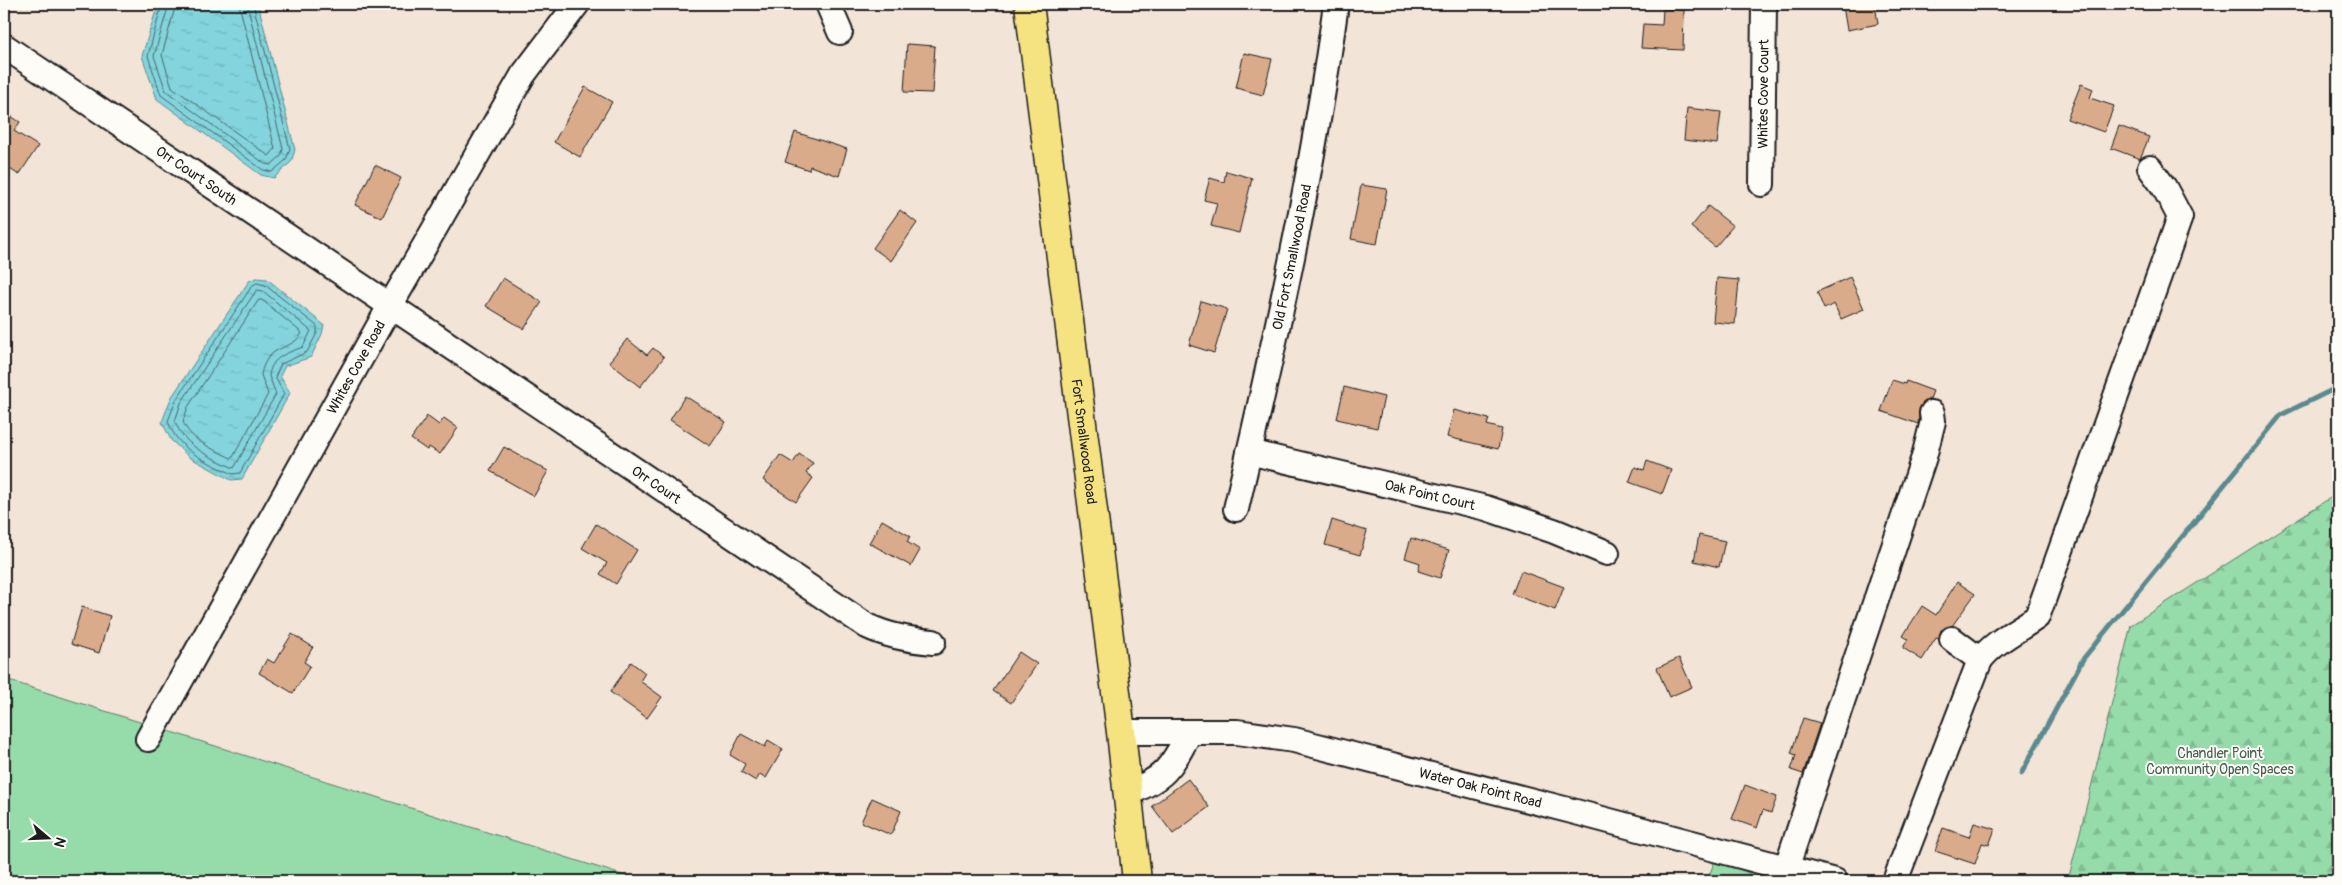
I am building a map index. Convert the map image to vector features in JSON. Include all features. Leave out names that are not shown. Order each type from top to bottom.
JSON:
[{"type":"main road","name":"Fort Smallwood Road","points":[[1029,4],[1121,732],[1137,881]]},
{"type":"street","name":"Whites Cove Road","points":[[148,739],[390,306],[523,75],[544,44],[577,4]]},
{"type":"street","points":[[828,4],[840,32]]},
{"type":"street","name":"Old Fort Smallwood Road","points":[[1236,509],[1301,206],[1327,70],[1336,4]]},
{"type":"street","name":"Whites Cove Court","points":[[1762,184],[1764,4]]},
{"type":"street","name":"Orr Court South","points":[[4,46],[390,306]]},
{"type":"street","points":[[1896,881],[1980,660],[1992,646],[2037,617],[2180,217],[2164,187],[2150,168]]},
{"type":"street","name":"Orr Court","points":[[390,306],[866,626],[884,634],[908,640],[932,642]]},
{"type":"street","points":[[1786,868],[1924,457],[1933,421],[1932,413]]},
{"type":"street","name":"Oak Point Court","points":[[1249,452],[1486,508],[1554,531],[1607,553]]},
{"type":"street","points":[[1952,639],[1980,660]]},
{"type":"street","name":"Water Oak Point Road","points":[[1121,732],[1237,732],[1294,740],[1836,881]]},
{"type":"street","points":[[1128,793],[1152,784],[1164,773],[1176,758],[1190,732]]},
{"type":"green space","name":"Chandler Point Community Open Spaces","points":[[2338,493],[2338,881],[2068,881],[2131,625]]},
{"type":"green space","points":[[4,679],[641,881],[4,881]]},
{"type":"green space","points":[[1716,858],[1766,881],[1707,881]]},
{"type":"water","points":[[158,4],[258,4],[295,150],[291,162],[274,178],[261,175],[157,99],[142,56]]},
{"type":"water","points":[[256,278],[267,279],[324,325],[322,334],[311,357],[285,366],[280,376],[290,393],[242,479],[231,480],[189,457],[171,440],[162,422],[171,398],[249,281]]},
{"type":"building","points":[[1875,4],[1878,24],[1847,30],[1843,6]]},
{"type":"building","points":[[1663,9],[1684,10],[1683,50],[1641,48],[1643,24],[1662,25]]},
{"type":"building","points":[[907,44],[935,46],[932,93],[904,92]]},
{"type":"building","points":[[1244,53],[1272,59],[1263,95],[1236,88]]},
{"type":"building","points":[[2081,84],[2093,89],[2090,98],[2114,106],[2104,132],[2067,119]]},
{"type":"building","points":[[585,87],[612,102],[580,157],[554,142]]},
{"type":"building","points":[[1687,108],[1721,112],[1717,144],[1684,140]]},
{"type":"building","points":[[4,112],[20,122],[14,131],[38,146],[19,175],[4,165]]},
{"type":"building","points":[[2119,126],[2149,137],[2140,159],[2111,148]]},
{"type":"building","points":[[795,132],[847,149],[839,176],[810,166],[809,170],[785,162]]},
{"type":"building","points":[[375,165],[401,178],[382,218],[355,205]]},
{"type":"building","points":[[1226,171],[1252,178],[1239,233],[1211,226],[1217,203],[1204,200],[1210,178],[1224,182]]},
{"type":"building","points":[[1361,185],[1387,189],[1377,244],[1351,239]]},
{"type":"building","points":[[1708,206],[1733,226],[1715,247],[1691,227]]},
{"type":"building","points":[[900,210],[917,223],[891,261],[873,248]]},
{"type":"building","points":[[1850,277],[1864,309],[1841,319],[1834,304],[1824,309],[1817,292]]},
{"type":"building","points":[[503,278],[542,302],[524,329],[486,306]]},
{"type":"building","points":[[1717,278],[1739,280],[1735,324],[1713,322]]},
{"type":"building","points":[[1201,301],[1227,309],[1214,353],[1189,345]]},
{"type":"building","points":[[627,339],[647,355],[653,348],[664,357],[640,387],[609,362]]},
{"type":"building","points":[[1892,380],[1905,384],[1906,381],[1933,391],[1930,399],[1920,407],[1918,424],[1881,411]]},
{"type":"building","points":[[1344,387],[1384,397],[1377,428],[1337,419]]},
{"type":"building","points":[[685,396],[726,422],[710,446],[670,420]]},
{"type":"building","points":[[1454,410],[1489,419],[1487,425],[1502,429],[1498,449],[1447,437]]},
{"type":"building","points":[[427,416],[439,425],[444,418],[458,428],[440,454],[429,447],[427,450],[411,439]]},
{"type":"building","points":[[504,447],[548,471],[534,496],[490,471]]},
{"type":"building","points":[[799,454],[813,463],[806,473],[813,478],[796,502],[763,480],[780,455],[793,463]]},
{"type":"building","points":[[1647,461],[1671,470],[1662,494],[1629,482],[1635,467],[1644,470]]},
{"type":"building","points":[[882,520],[910,536],[907,542],[920,550],[911,566],[869,543]]},
{"type":"building","points":[[1332,520],[1367,531],[1360,555],[1325,545]]},
{"type":"building","points":[[596,524],[637,550],[616,584],[600,574],[607,563],[582,548]]},
{"type":"building","points":[[1699,535],[1725,541],[1719,567],[1694,561]]},
{"type":"building","points":[[1411,538],[1449,550],[1440,578],[1418,571],[1420,563],[1405,558]]},
{"type":"building","points":[[1521,571],[1564,587],[1555,610],[1512,594]]},
{"type":"building","points":[[1957,582],[1975,594],[1952,626],[1941,630],[1939,639],[1936,638],[1922,660],[1903,648],[1908,639],[1903,636],[1922,606],[1936,615]]},
{"type":"building","points":[[82,607],[110,616],[99,653],[71,644]]},
{"type":"building","points":[[292,634],[313,647],[304,662],[310,666],[293,693],[259,673],[267,659],[274,663]]},
{"type":"building","points":[[1019,652],[1037,664],[1011,703],[993,691]]},
{"type":"building","points":[[1679,658],[1692,687],[1669,697],[1657,668]]},
{"type":"building","points":[[631,662],[645,673],[640,681],[662,697],[647,718],[610,692]]},
{"type":"building","points":[[1803,718],[1820,723],[1803,774],[1791,770],[1796,755],[1791,753]]},
{"type":"building","points":[[741,734],[765,747],[768,740],[783,749],[766,778],[760,774],[756,781],[741,772],[745,764],[730,755]]},
{"type":"building","points":[[1188,779],[1209,807],[1173,834],[1152,806]]},
{"type":"building","points":[[1745,785],[1777,797],[1771,813],[1763,810],[1757,828],[1732,819]]},
{"type":"building","points":[[872,798],[901,811],[891,835],[861,822]]},
{"type":"building","points":[[1974,823],[1995,829],[1989,845],[1982,843],[1975,864],[1935,851],[1943,828],[1969,837]]},
{"type":"waterway","points":[[2021,774],[2083,659],[2281,415],[2338,387]]}]
